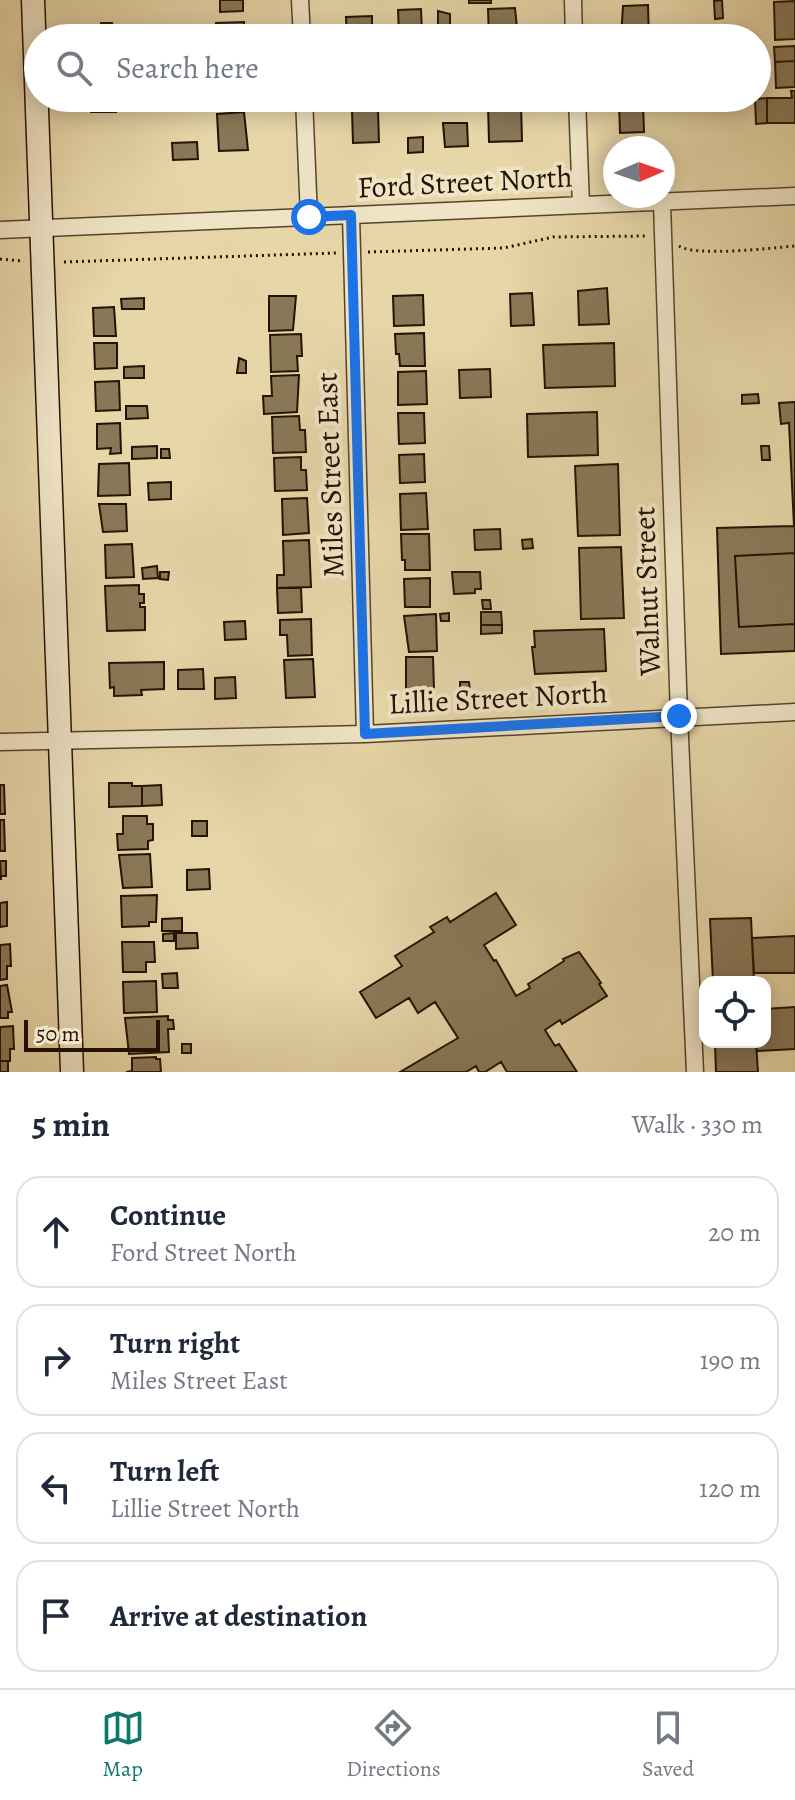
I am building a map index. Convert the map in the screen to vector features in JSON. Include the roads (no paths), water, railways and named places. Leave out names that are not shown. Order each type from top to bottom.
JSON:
[{"type":"street","points":[[33,0],[34,24]]},
{"type":"street","points":[[300,0],[301,24]]},
{"type":"street","points":[[573,0],[574,24]]},
{"type":"street","points":[[37,112],[72,1072]]},
{"type":"street","points":[[305,112],[309,217]]},
{"type":"street","points":[[578,112],[581,205]]},
{"type":"street","name":"Ford Street North","points":[[675,202],[795,196]]},
{"type":"street","name":"Ford Street North","points":[[0,230],[603,204]]},
{"type":"street","name":"Walnut Street","points":[[662,208],[679,716],[695,1072]]},
{"type":"street","name":"Miles Street East","points":[[351,215],[365,734]]},
{"type":"street","name":"Lillie Street North","points":[[0,742],[365,734],[795,712]]}]
